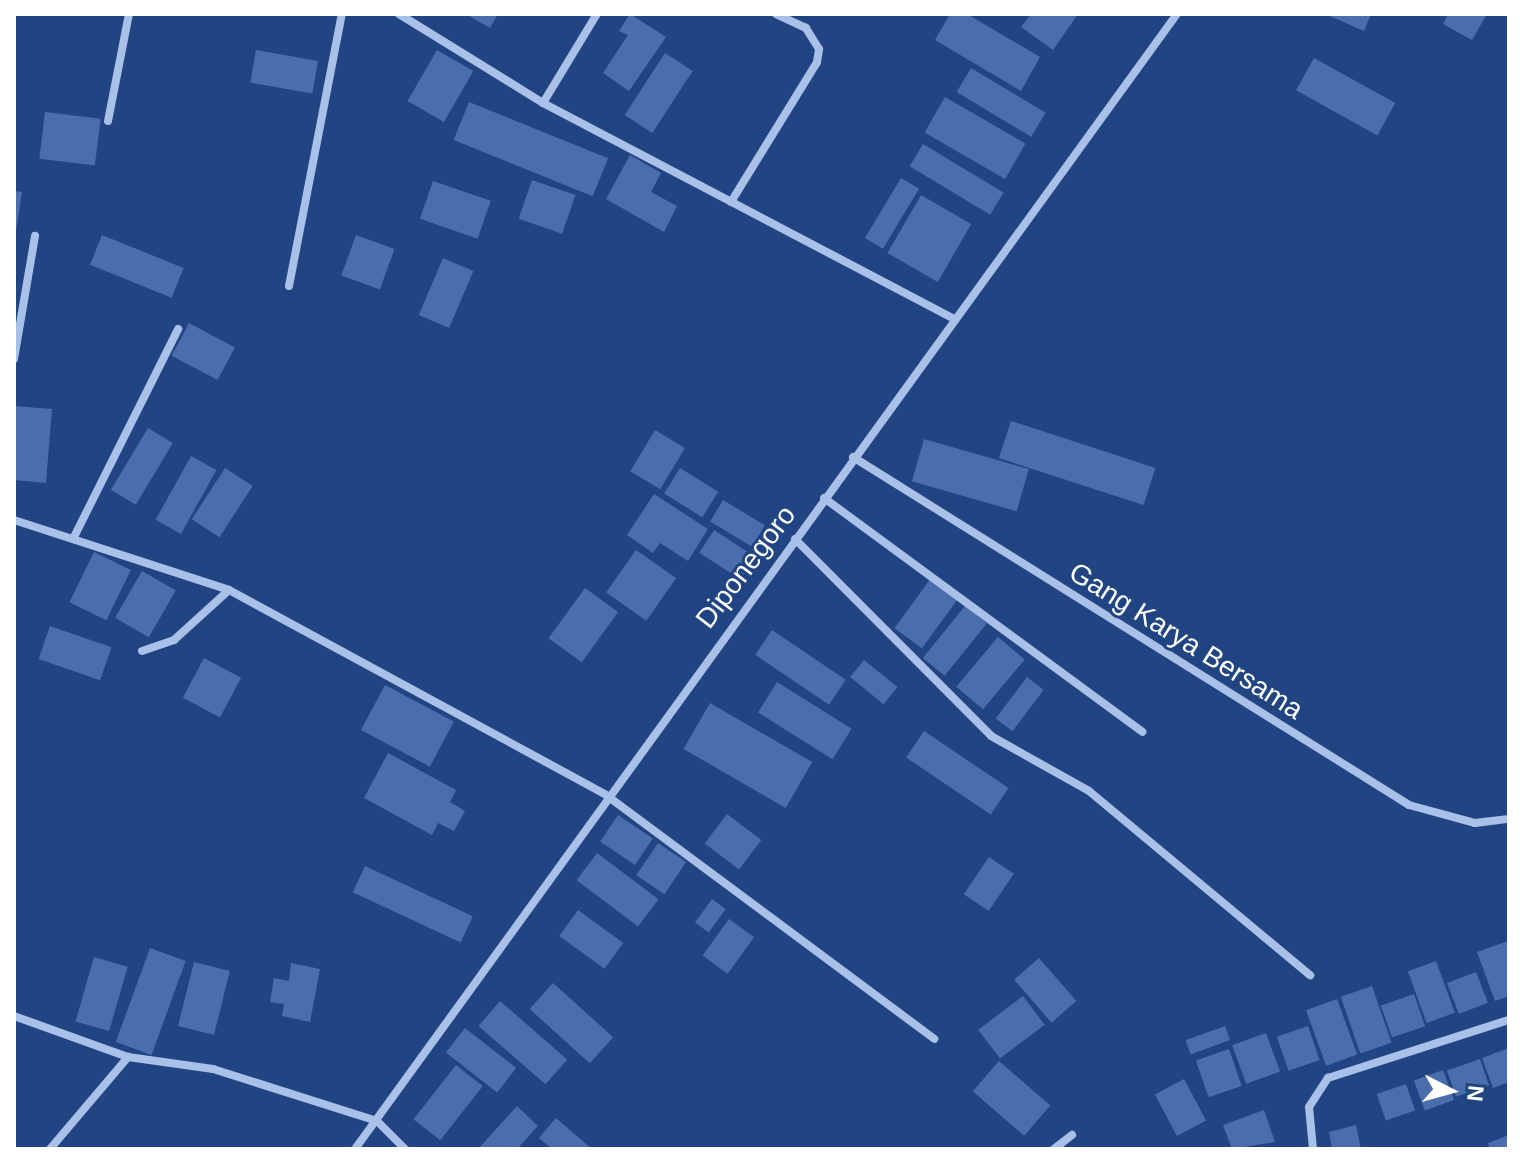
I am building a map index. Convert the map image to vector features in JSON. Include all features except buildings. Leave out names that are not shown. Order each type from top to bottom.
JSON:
[{"type":"street","points":[[108,121],[129,14]]},
{"type":"street","points":[[289,286],[342,14]]},
{"type":"street","points":[[399,14],[543,103],[954,319]]},
{"type":"street","points":[[543,103],[597,14]]},
{"type":"street","points":[[731,202],[817,62],[819,49],[806,28],[776,14]]},
{"type":"street","name":"Diponegoro","points":[[355,1149],[606,795],[1177,14]]},
{"type":"street","points":[[14,359],[35,236]]},
{"type":"street","points":[[73,539],[178,329]]},
{"type":"street","name":"Gang Karya Bersama","points":[[853,457],[1409,805],[1475,823],[1509,819]]},
{"type":"street","points":[[824,498],[1142,732]]},
{"type":"street","points":[[14,520],[229,590],[606,795],[934,1039]]},
{"type":"street","points":[[795,539],[991,736],[1089,791],[1310,975]]},
{"type":"street","points":[[142,651],[174,640],[229,590]]},
{"type":"street","points":[[14,1016],[128,1057],[213,1069],[377,1121],[405,1149]]},
{"type":"street","points":[[1313,1149],[1309,1107],[1328,1078],[1509,1020]]},
{"type":"street","points":[[50,1149],[128,1057]]},
{"type":"street","points":[[1054,1149],[1072,1135]]}]
